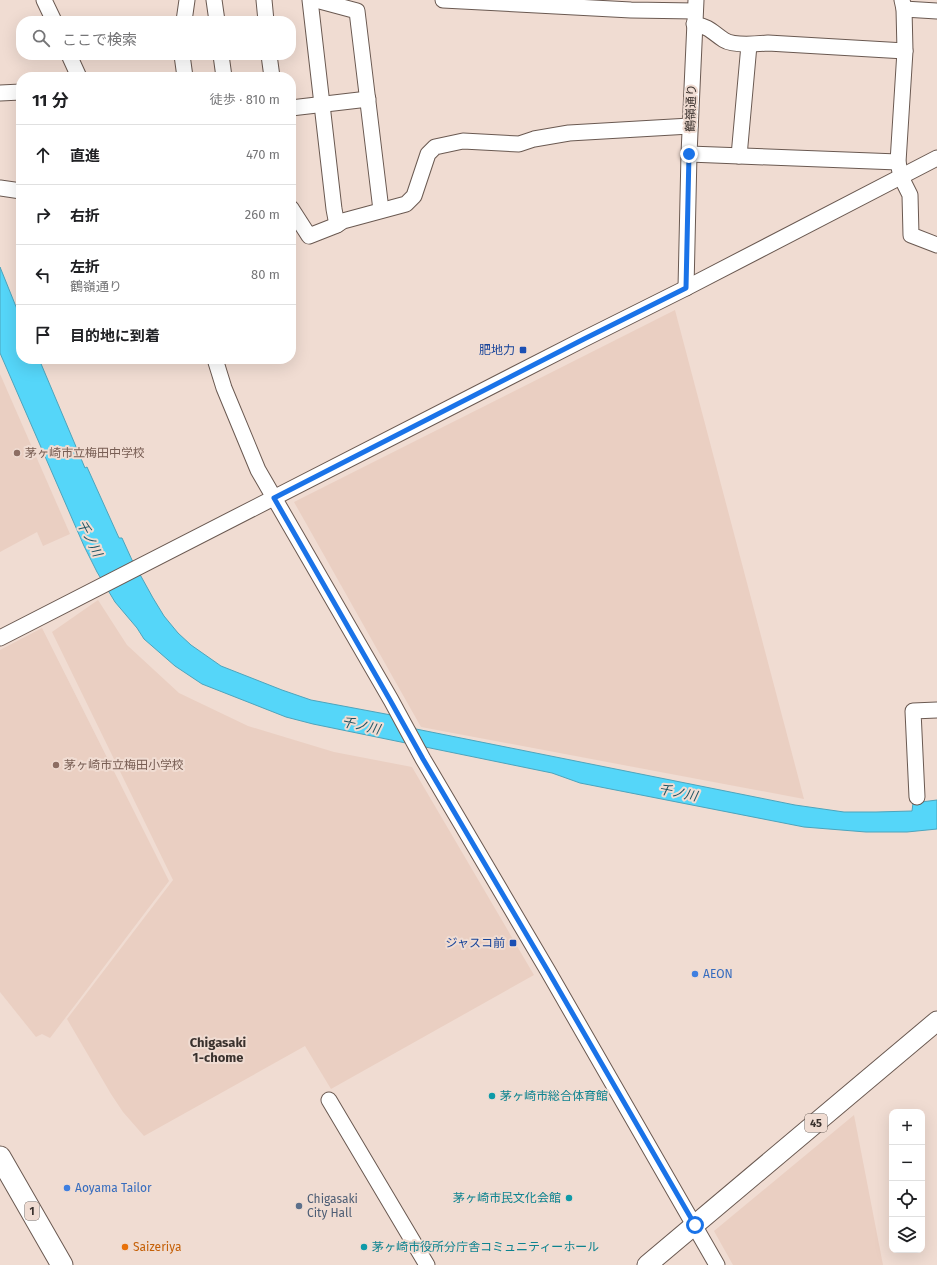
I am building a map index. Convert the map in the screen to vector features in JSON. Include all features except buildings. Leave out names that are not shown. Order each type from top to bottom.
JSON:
[{"type":"highway","name":"1","points":[[0,1157],[62,1265]]},
{"type":"main road","name":"45","points":[[647,1265],[937,1021]]},
{"type":"street","points":[[44,0],[52,16]]},
{"type":"street","points":[[185,16],[187,0]]},
{"type":"street","points":[[214,0],[216,16]]},
{"type":"street","points":[[264,0],[266,16]]},
{"type":"street","points":[[310,0],[321,104],[337,225]]},
{"type":"street","points":[[316,0],[358,11],[381,210]]},
{"type":"street","points":[[443,0],[695,12],[705,26],[726,42],[749,45],[768,43],[905,51]]},
{"type":"street","points":[[937,11],[903,5],[905,51],[898,162],[901,177],[910,195],[911,236],[937,245]]},
{"type":"street","name":"鶴嶺通り","points":[[686,288],[689,154],[695,12]]},
{"type":"street","points":[[739,156],[749,45]]},
{"type":"street","points":[[71,60],[77,72]]},
{"type":"street","points":[[183,60],[184,72]]},
{"type":"street","points":[[222,60],[223,72]]},
{"type":"street","points":[[270,60],[271,72]]},
{"type":"street","points":[[0,93],[16,92]]},
{"type":"street","points":[[296,107],[368,99]]},
{"type":"street","points":[[296,216],[309,236],[337,225],[343,221],[406,204],[414,196],[428,154],[435,147],[463,141],[519,144],[569,133],[690,126]]},
{"type":"street","points":[[689,154],[898,162]]},
{"type":"street","points":[[0,638],[686,288],[937,158]]},
{"type":"street","points":[[0,188],[16,190]]},
{"type":"street","points":[[217,364],[224,388],[258,470],[423,759],[548,971],[717,1265]]},
{"type":"street","points":[[917,797],[913,711],[937,710]]},
{"type":"street","points":[[329,1100],[427,1265]]},
{"type":"shaded area","points":[[675,310],[804,799],[421,727],[294,502]]},
{"type":"shaded area","name":"茅ヶ崎市立梅田中学校","points":[[0,374],[70,534],[43,546],[37,532],[0,552]]},
{"type":"shaded area","points":[[98,600],[127,645],[179,693],[248,726],[334,752],[412,767],[534,975],[331,1089],[305,1046],[144,1136],[123,1112],[111,1094],[67,1019],[173,880],[52,632]]},
{"type":"shaded area","name":"茅ヶ崎市立梅田小学校","points":[[42,628],[169,881],[50,1038],[42,1034],[36,1037],[0,992],[0,650]]},
{"type":"shaded area","points":[[854,1115],[883,1265],[733,1265],[714,1231]]},
{"type":"water","name":"千ノ川","points":[[0,267],[16,307],[16,364],[41,364],[85,468],[87,467],[119,538],[122,538],[132,560],[153,598],[164,616],[178,633],[191,645],[221,666],[311,700],[407,718],[416,729],[795,805],[844,812],[912,811],[913,803],[937,800],[937,829],[907,832],[866,832],[804,827],[580,783],[552,773],[313,724],[286,717],[202,684],[175,666],[144,639],[137,628],[115,602],[97,572],[84,546],[0,353]]},
{"type":"place","name":"肥地力","points":[[523,350]]},
{"type":"place","name":"茅ヶ崎市立梅田中学校","points":[[17,453]]},
{"type":"place","name":"茅ヶ崎市立梅田小学校","points":[[56,765]]},
{"type":"place","name":"ジャスコ前","points":[[513,943]]},
{"type":"place","name":"AEON","points":[[695,974]]},
{"type":"place","name":"茅ヶ崎市総合体育館","points":[[492,1096]]},
{"type":"place","name":"Aoyama Tailor","points":[[67,1188]]},
{"type":"place","name":"茅ヶ崎市民文化会館","points":[[569,1198]]},
{"type":"place","name":"Chigasaki City Hall","points":[[299,1206]]},
{"type":"place","name":"Saizeriya","points":[[125,1247]]},
{"type":"place","name":"茅ヶ崎市役所分庁舎コミュニティーホール","points":[[364,1247]]},
{"type":"district","name":"Chigasaki 1-chome","points":[[218,1050]]},
{"type":"route","points":[[689,154],[686,288],[274,498],[423,759],[695,1225]]}]
